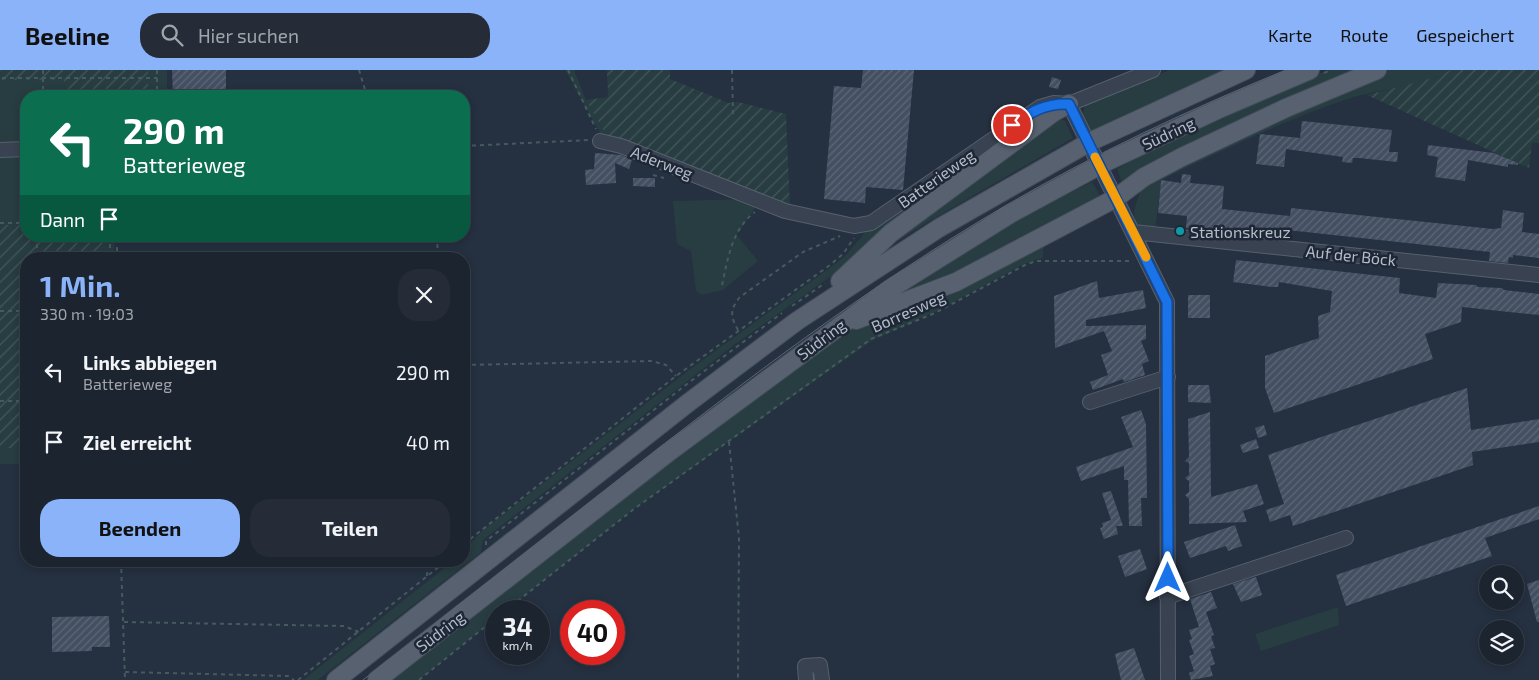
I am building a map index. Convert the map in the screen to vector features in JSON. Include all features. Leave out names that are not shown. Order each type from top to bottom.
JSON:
[{"type":"main road","name":"Südring","points":[[336,680],[680,409],[797,321],[939,228],[1089,143],[1246,70]]},
{"type":"main road","name":"Südring","points":[[377,680],[669,452],[834,329],[951,249],[1108,161],[1211,112],[1310,70]]},
{"type":"main road","points":[[834,329],[956,282],[1116,198],[1144,177],[1182,157],[1286,108],[1377,70]]},
{"type":"main road","points":[[797,321],[891,233],[1054,112],[1069,104]]},
{"type":"street","name":"Batterieweg","points":[[854,226],[871,222],[881,216],[1040,107],[1054,103],[1069,104],[1153,70]]},
{"type":"street","points":[[1069,104],[1167,302],[1168,680]]},
{"type":"street","name":"Aderweg","points":[[600,141],[622,146],[785,211],[854,226]]},
{"type":"street","points":[[0,150],[20,149]]},
{"type":"street","name":"Auf der Böck","points":[[1134,232],[1539,275]]},
{"type":"street","points":[[1090,402],[1168,377]]},
{"type":"street","points":[[1168,597],[1346,538]]},
{"type":"street","points":[[806,680],[804,666],[820,665],[822,680]]},
{"type":"path","points":[[43,70],[43,90]]},
{"type":"path","points":[[157,70],[157,90]]},
{"type":"path","points":[[359,70],[365,90]]},
{"type":"path","points":[[470,146],[573,140],[600,141],[593,121],[568,70]]},
{"type":"path","points":[[732,70],[733,114]]},
{"type":"path","points":[[2,78],[157,78]]},
{"type":"path","points":[[722,285],[735,235],[743,223],[767,204]]},
{"type":"path","points":[[0,223],[20,223]]},
{"type":"path","points":[[470,539],[676,376],[843,254],[854,239],[854,226]]},
{"type":"path","points":[[738,330],[732,320],[732,307],[740,297],[803,252],[844,234],[854,226]]},
{"type":"path","name":"Borresweg","points":[[519,600],[634,509],[871,339],[935,313],[1025,265],[1043,260],[1148,261]]},
{"type":"path","points":[[0,310],[20,310]]},
{"type":"path","points":[[470,365],[652,361],[666,365],[676,376]]},
{"type":"path","points":[[0,401],[20,401]]},
{"type":"path","points":[[728,442],[739,538],[738,680]]},
{"type":"path","points":[[121,567],[125,680]]},
{"type":"path","points":[[427,576],[428,567]]},
{"type":"path","points":[[298,680],[438,567]]},
{"type":"path","points":[[124,622],[344,626],[359,632]]},
{"type":"path","points":[[419,680],[485,627]]},
{"type":"path","points":[[125,672],[288,676],[294,680]]},
{"type":"green space","points":[[0,70],[148,70],[148,90],[65,90],[64,80],[0,80]]},
{"type":"green space","points":[[148,70],[167,70],[167,90],[148,90]]},
{"type":"green space","points":[[565,70],[574,70],[586,100],[608,138],[600,133]]},
{"type":"green space","points":[[607,70],[670,70],[670,79],[729,103],[738,102],[786,114],[790,208],[608,138],[586,100],[608,97]]},
{"type":"green space","points":[[1170,70],[1232,70],[1094,136],[1082,117],[1085,106],[1094,100]]},
{"type":"green space","points":[[1328,70],[1451,70],[1415,84],[1348,99],[1300,116],[1161,180],[1155,231],[1144,230],[1135,222],[1134,210],[1141,188],[1122,183],[1117,169],[1173,137]]},
{"type":"green space","points":[[1451,70],[1539,70],[1539,143],[1532,143],[1529,168],[1367,95],[1437,77]]},
{"type":"green space","points":[[0,80],[64,80],[65,90],[20,90],[20,225],[0,225]]},
{"type":"green space","points":[[1059,118],[1065,121],[1073,138],[928,222],[872,257]]},
{"type":"green space","points":[[1014,127],[858,257],[734,345],[483,540],[481,552],[470,561],[470,544],[483,530],[689,370],[831,267],[845,256],[868,229]]},
{"type":"green space","points":[[1092,182],[1107,207],[1044,244],[1043,258],[1024,264],[935,312],[873,340],[634,509],[519,600],[490,600],[837,332],[1013,220]]},
{"type":"green space","points":[[749,199],[755,203],[755,208],[737,235],[758,261],[723,290],[702,295],[696,291],[691,251],[677,244],[673,201]]},
{"type":"green space","points":[[0,225],[20,225],[20,242],[103,242],[103,252],[20,252],[20,448],[0,448]]},
{"type":"green space","points":[[103,242],[114,242],[115,252],[103,252]]},
{"type":"green space","points":[[0,448],[20,448],[20,464],[0,464]]},
{"type":"green space","points":[[445,567],[462,567],[318,680],[303,680]]},
{"type":"green space","points":[[485,604],[485,627],[419,680],[387,680]]},
{"type":"green space","points":[[1338,607],[1339,625],[1261,651],[1255,634]]},
{"type":"building","points":[[172,70],[226,70],[226,90],[173,90]]},
{"type":"building","points":[[863,70],[914,70],[903,190],[866,187],[865,203],[824,199],[834,86],[861,88]]},
{"type":"building","points":[[1052,77],[1061,80],[1058,89],[1049,87]]},
{"type":"building","points":[[1302,121],[1392,130],[1389,152],[1398,152],[1397,162],[1353,158],[1352,163],[1342,162],[1343,157],[1286,149],[1284,167],[1256,164],[1260,134],[1300,138]]},
{"type":"building","points":[[1428,145],[1494,153],[1518,163],[1518,165],[1508,164],[1508,167],[1468,160],[1465,181],[1435,177],[1438,157],[1427,155]]},
{"type":"building","points":[[595,153],[621,155],[632,160],[629,169],[615,163],[616,183],[586,185],[585,170],[594,169]]},
{"type":"building","points":[[1182,174],[1191,175],[1190,183],[1224,186],[1222,209],[1290,216],[1291,208],[1493,229],[1501,228],[1503,210],[1524,213],[1522,232],[1539,234],[1539,258],[1513,255],[1513,258],[1509,257],[1508,263],[1489,261],[1490,252],[1278,229],[1276,237],[1186,228],[1187,216],[1158,213],[1161,180],[1181,183]]},
{"type":"building","points":[[633,178],[655,178],[655,187],[633,186]]},
{"type":"building","points":[[1236,260],[1400,278],[1399,293],[1436,298],[1438,283],[1476,285],[1478,287],[1502,288],[1504,290],[1539,294],[1539,315],[1462,307],[1461,322],[1425,334],[1433,359],[1274,413],[1265,388],[1265,356],[1319,338],[1318,316],[1330,312],[1332,291],[1279,282],[1278,287],[1272,287],[1233,282]]},
{"type":"building","points":[[1097,281],[1099,298],[1143,290],[1146,308],[1086,320],[1086,326],[1146,325],[1146,339],[1141,341],[1149,361],[1142,364],[1145,375],[1124,382],[1123,379],[1093,390],[1090,382],[1108,375],[1101,355],[1112,351],[1104,331],[1055,348],[1054,296]]},
{"type":"building","points":[[1188,295],[1210,295],[1210,318],[1188,318]]},
{"type":"building","points":[[1188,385],[1209,385],[1211,403],[1188,402]]},
{"type":"building","points":[[1467,388],[1471,430],[1539,419],[1539,442],[1472,452],[1473,465],[1293,526],[1290,515],[1270,522],[1266,510],[1284,504],[1268,455]]},
{"type":"building","points":[[1141,410],[1146,424],[1147,498],[1141,498],[1142,526],[1129,526],[1128,480],[1124,480],[1124,466],[1081,481],[1076,467],[1133,447],[1121,417]]},
{"type":"building","points":[[1210,412],[1211,497],[1257,484],[1264,504],[1243,511],[1247,522],[1189,524],[1189,499],[1185,495],[1189,492],[1189,481],[1185,478],[1189,475],[1189,463],[1185,461],[1189,457],[1188,419]]},
{"type":"building","points":[[1264,425],[1267,435],[1258,438],[1255,428]]},
{"type":"building","points":[[1256,439],[1259,448],[1243,453],[1240,445]]},
{"type":"building","points":[[1111,491],[1123,526],[1116,526],[1118,534],[1104,539],[1100,528],[1103,527],[1102,523],[1111,520],[1102,493]]},
{"type":"building","points":[[1539,506],[1539,519],[1485,538],[1492,556],[1346,606],[1336,575]]},
{"type":"building","points":[[1235,525],[1242,546],[1228,551],[1226,546],[1190,558],[1184,542]]},
{"type":"building","points":[[1140,549],[1147,569],[1125,577],[1118,556]]},
{"type":"building","points":[[1256,577],[1262,595],[1241,602],[1233,584]]},
{"type":"building","points":[[1539,580],[1539,622],[1537,622],[1527,584]]},
{"type":"building","points":[[1211,592],[1217,608],[1206,612],[1214,635],[1211,636],[1215,648],[1210,649],[1215,664],[1210,666],[1213,676],[1191,680],[1189,673],[1194,671],[1189,656],[1194,654],[1189,640],[1192,639],[1189,630],[1199,627],[1190,599]]},
{"type":"building","points":[[109,616],[110,647],[92,647],[92,651],[52,652],[52,617]]},
{"type":"building","points":[[1134,648],[1145,680],[1121,680],[1115,654]]},
{"type":"tram line","points":[[363,680],[759,372],[904,269],[1005,206],[1073,168],[1178,116],[1286,70]]},
{"type":"slow traffic","points":[[1095,157],[1146,257]]},
{"type":"place","name":"Stationskreuz","points":[[1180,231]]},
{"type":"route","points":[[1012,125],[1040,107],[1054,103],[1069,104],[1163,290],[1168,311],[1168,578]]}]
